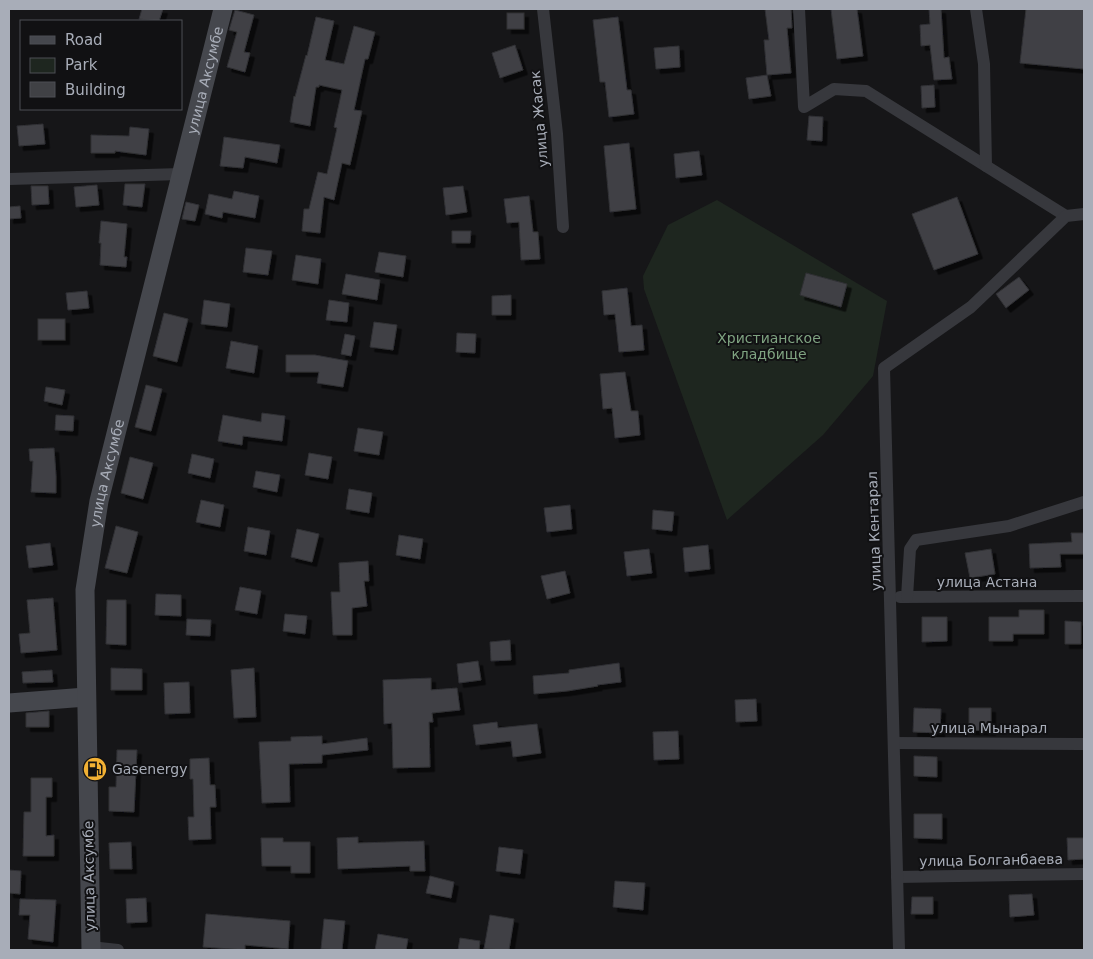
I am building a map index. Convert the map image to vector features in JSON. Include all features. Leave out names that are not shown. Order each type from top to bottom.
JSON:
[{"type":"main road","name":"улица Аксумбе","points":[[90,949],[85,590],[99,500],[223,9]]},
{"type":"main road","points":[[9,703],[86,697]]},
{"type":"street","name":"улица Жасак","points":[[544,9],[557,134],[562,227]]},
{"type":"street","points":[[799,9],[804,107],[834,89],[866,91],[1066,216],[1084,214]]},
{"type":"street","points":[[976,9],[984,64],[986,166]]},
{"type":"street","points":[[9,179],[181,174]]},
{"type":"street","name":"улица Кентарал","points":[[899,950],[884,368],[971,307],[1066,216]]},
{"type":"street","points":[[907,597],[910,549],[916,540],[1009,526],[1084,502]]},
{"type":"street","name":"улица Астана","points":[[890,597],[1084,596]]},
{"type":"street","name":"улица Мынарал","points":[[894,743],[1084,744]]},
{"type":"street","name":"улица Болганбаева","points":[[898,877],[1084,874]]},
{"type":"street","points":[[90,949],[118,950]]},
{"type":"green space","name":"Христианское кладбище","points":[[717,200],[887,301],[873,376],[823,435],[727,520],[644,289],[643,276],[668,225]]},
{"type":"building","points":[[142,9],[163,9],[159,20],[139,19]]},
{"type":"building","points":[[765,9],[791,9],[792,28],[787,28],[791,73],[767,75],[764,40],[769,40]]},
{"type":"building","points":[[831,9],[857,9],[863,56],[837,59]]},
{"type":"building","points":[[929,9],[941,9],[944,58],[949,57],[952,79],[934,80],[930,45],[921,46],[920,25],[930,24]]},
{"type":"building","points":[[1026,9],[1084,9],[1084,69],[1020,63]]},
{"type":"building","points":[[235,10],[254,15],[244,52],[250,53],[245,72],[227,67],[237,32],[229,30]]},
{"type":"building","points":[[507,13],[524,13],[524,29],[507,29]]},
{"type":"building","points":[[316,17],[334,21],[325,60],[344,64],[354,26],[375,32],[368,59],[365,59],[354,110],[362,111],[350,165],[342,163],[334,200],[324,197],[320,233],[302,231],[304,209],[309,209],[318,172],[327,174],[337,128],[334,127],[342,90],[319,85],[319,87],[316,87],[310,126],[290,122],[294,96],[307,56]]},
{"type":"building","points":[[618,17],[627,90],[631,90],[634,114],[609,117],[605,82],[600,82],[593,20]]},
{"type":"building","points":[[515,45],[523,70],[500,78],[492,53]]},
{"type":"building","points":[[679,46],[680,67],[656,69],[654,48]]},
{"type":"building","points":[[767,75],[771,96],[749,99],[746,78]]},
{"type":"building","points":[[934,85],[935,107],[922,108],[921,86]]},
{"type":"building","points":[[809,116],[823,117],[822,141],[807,140]]},
{"type":"building","points":[[43,124],[45,144],[19,146],[17,126]]},
{"type":"building","points":[[130,127],[149,129],[146,155],[115,151],[115,153],[91,153],[91,135],[129,136]]},
{"type":"building","points":[[224,137],[280,145],[277,163],[245,157],[243,168],[220,166]]},
{"type":"building","points":[[629,143],[636,209],[610,212],[604,146]]},
{"type":"building","points":[[699,151],[702,175],[676,178],[674,154]]},
{"type":"building","points":[[125,184],[145,184],[142,207],[123,205]]},
{"type":"building","points":[[97,185],[99,205],[76,207],[74,187]]},
{"type":"building","points":[[31,186],[48,186],[49,204],[32,205]]},
{"type":"building","points":[[463,186],[467,212],[446,215],[443,188]]},
{"type":"building","points":[[234,191],[259,196],[255,218],[223,212],[222,218],[205,214],[209,194],[232,199]]},
{"type":"building","points":[[529,196],[533,232],[538,232],[540,259],[521,260],[519,222],[507,223],[504,199]]},
{"type":"building","points":[[957,197],[978,254],[934,270],[912,214]]},
{"type":"building","points":[[186,202],[199,205],[195,221],[182,219]]},
{"type":"building","points":[[20,206],[21,218],[9,219],[9,207]]},
{"type":"building","points":[[101,221],[127,224],[124,257],[127,257],[126,267],[100,265]]},
{"type":"building","points":[[452,231],[471,231],[470,243],[452,243]]},
{"type":"building","points":[[246,248],[272,251],[268,275],[243,272]]},
{"type":"building","points":[[379,252],[406,256],[403,277],[375,272]]},
{"type":"building","points":[[296,255],[321,259],[318,284],[292,280]]},
{"type":"building","points":[[806,273],[847,284],[841,307],[800,295]]},
{"type":"building","points":[[346,274],[380,280],[377,300],[342,294]]},
{"type":"building","points":[[1019,277],[1029,290],[1006,308],[996,294]]},
{"type":"building","points":[[627,288],[631,326],[642,325],[644,350],[619,352],[615,314],[604,315],[602,291]]},
{"type":"building","points":[[87,291],[89,308],[68,310],[66,293]]},
{"type":"building","points":[[511,295],[511,315],[492,315],[492,296]]},
{"type":"building","points":[[204,300],[230,304],[227,327],[201,324]]},
{"type":"building","points":[[329,300],[349,303],[347,322],[326,320]]},
{"type":"building","points":[[164,313],[188,319],[177,362],[153,356]]},
{"type":"building","points":[[38,319],[65,319],[65,340],[38,340]]},
{"type":"building","points":[[374,322],[397,325],[393,350],[370,347]]},
{"type":"building","points":[[457,333],[476,334],[475,353],[456,352]]},
{"type":"building","points":[[345,334],[355,336],[351,356],[341,354]]},
{"type":"building","points":[[231,341],[258,346],[254,373],[226,368]]},
{"type":"building","points":[[286,355],[315,355],[348,361],[343,387],[317,383],[319,372],[286,372]]},
{"type":"building","points":[[625,372],[631,411],[638,411],[640,435],[615,438],[612,408],[603,409],[600,374]]},
{"type":"building","points":[[146,385],[162,389],[151,431],[135,427]]},
{"type":"building","points":[[46,387],[65,390],[62,405],[44,401]]},
{"type":"building","points":[[262,413],[285,416],[282,441],[243,436],[242,445],[218,441],[223,415],[261,422]]},
{"type":"building","points":[[56,415],[74,416],[73,431],[55,430]]},
{"type":"building","points":[[358,428],[383,432],[379,455],[354,451]]},
{"type":"building","points":[[54,448],[56,493],[31,492],[33,461],[30,461],[29,449]]},
{"type":"building","points":[[309,453],[332,457],[328,479],[305,475]]},
{"type":"building","points":[[192,454],[214,459],[210,478],[188,473]]},
{"type":"building","points":[[130,457],[153,463],[143,499],[121,493]]},
{"type":"building","points":[[256,471],[280,475],[277,492],[253,487]]},
{"type":"building","points":[[349,489],[372,493],[369,513],[346,509]]},
{"type":"building","points":[[201,500],[224,505],[220,527],[196,522]]},
{"type":"building","points":[[570,505],[572,529],[547,532],[544,508]]},
{"type":"building","points":[[653,510],[674,512],[672,531],[652,529]]},
{"type":"building","points":[[116,526],[138,532],[127,573],[105,568]]},
{"type":"building","points":[[248,527],[270,531],[266,555],[244,551]]},
{"type":"building","points":[[297,529],[319,534],[312,562],[291,557]]},
{"type":"building","points":[[1071,533],[1084,533],[1084,554],[1060,554],[1061,567],[1030,568],[1029,544],[1072,542]]},
{"type":"building","points":[[399,535],[423,539],[420,559],[396,555]]},
{"type":"building","points":[[50,543],[53,565],[29,568],[26,546]]},
{"type":"building","points":[[708,545],[710,569],[685,572],[683,548]]},
{"type":"building","points":[[649,549],[652,573],[627,576],[624,552]]},
{"type":"building","points":[[991,549],[995,574],[970,578],[965,553]]},
{"type":"building","points":[[368,561],[369,581],[364,581],[367,606],[352,608],[352,635],[333,635],[331,592],[340,592],[339,563]]},
{"type":"building","points":[[565,571],[570,593],[547,599],[541,576]]},
{"type":"building","points":[[240,587],[261,591],[257,614],[235,610]]},
{"type":"building","points":[[156,594],[181,595],[181,616],[155,615]]},
{"type":"building","points":[[53,598],[57,650],[21,653],[19,634],[30,633],[27,600]]},
{"type":"building","points":[[107,600],[126,600],[126,645],[106,644]]},
{"type":"building","points":[[1019,610],[1044,610],[1044,634],[1013,634],[1013,641],[989,641],[989,617],[1019,617]]},
{"type":"building","points":[[285,614],[307,616],[305,634],[283,631]]},
{"type":"building","points":[[922,617],[947,617],[947,641],[922,642]]},
{"type":"building","points":[[187,619],[211,620],[210,636],[186,635]]},
{"type":"building","points":[[1065,621],[1081,622],[1081,644],[1065,644]]},
{"type":"building","points":[[510,640],[511,660],[491,661],[490,642]]},
{"type":"building","points":[[478,661],[481,680],[459,683],[457,664]]},
{"type":"building","points":[[619,663],[621,682],[567,691],[534,694],[533,676],[569,673],[569,670]]},
{"type":"building","points":[[111,668],[142,669],[142,690],[111,690]]},
{"type":"building","points":[[254,668],[256,717],[234,718],[231,670]]},
{"type":"building","points":[[52,670],[53,682],[23,683],[22,672]]},
{"type":"building","points":[[431,678],[431,690],[457,688],[460,710],[432,713],[433,722],[429,722],[430,767],[393,768],[392,723],[384,724],[383,680]]},
{"type":"building","points":[[189,682],[190,713],[165,714],[164,683]]},
{"type":"building","points":[[756,699],[757,721],[736,722],[735,700]]},
{"type":"building","points":[[914,708],[941,709],[940,733],[913,732]]},
{"type":"building","points":[[969,708],[991,708],[991,731],[969,730]]},
{"type":"building","points":[[49,711],[49,727],[26,727],[26,713]]},
{"type":"building","points":[[497,722],[498,728],[537,724],[541,753],[513,757],[511,741],[476,745],[473,725]]},
{"type":"building","points":[[678,731],[679,759],[654,760],[653,732]]},
{"type":"building","points":[[322,736],[322,744],[367,738],[368,750],[322,755],[322,763],[289,764],[290,802],[262,803],[259,742],[291,741],[291,737]]},
{"type":"building","points":[[117,750],[137,750],[134,812],[109,811],[109,787],[116,787]]},
{"type":"building","points":[[914,756],[937,757],[937,777],[914,776]]},
{"type":"building","points":[[209,758],[210,785],[215,785],[216,807],[210,807],[211,839],[189,840],[188,817],[194,817],[193,779],[190,779],[190,759]]},
{"type":"building","points":[[31,778],[52,778],[52,797],[46,797],[46,836],[54,835],[54,856],[23,856],[24,812],[31,812]]},
{"type":"building","points":[[914,814],[942,814],[942,839],[914,838]]},
{"type":"building","points":[[358,837],[358,843],[424,841],[425,871],[410,871],[410,866],[338,869],[337,838]]},
{"type":"building","points":[[261,838],[283,838],[283,842],[310,842],[310,873],[291,873],[291,866],[262,866]]},
{"type":"building","points":[[1067,838],[1084,838],[1084,859],[1068,860]]},
{"type":"building","points":[[131,842],[132,869],[110,869],[109,843]]},
{"type":"building","points":[[499,847],[523,850],[520,874],[496,871]]},
{"type":"building","points":[[9,870],[21,871],[20,894],[9,893]]},
{"type":"building","points":[[430,876],[454,882],[451,898],[426,893]]},
{"type":"building","points":[[615,881],[645,883],[643,910],[613,907]]},
{"type":"building","points":[[1032,894],[1034,915],[1010,917],[1009,895]]},
{"type":"building","points":[[912,897],[933,897],[933,914],[911,914]]},
{"type":"building","points":[[146,898],[147,922],[127,923],[126,899]]},
{"type":"building","points":[[20,899],[56,900],[53,942],[28,939],[30,915],[19,915]]},
{"type":"building","points":[[206,914],[290,921],[288,949],[245,945],[245,950],[203,947]]},
{"type":"building","points":[[490,915],[514,919],[509,950],[484,949]]},
{"type":"building","points":[[324,919],[345,921],[342,950],[321,949]]},
{"type":"building","points":[[378,934],[408,939],[406,950],[375,950]]},
{"type":"building","points":[[460,938],[480,941],[479,950],[458,950]]},
{"type":"place","name":"Gasenergy","points":[[95,769]]}]
